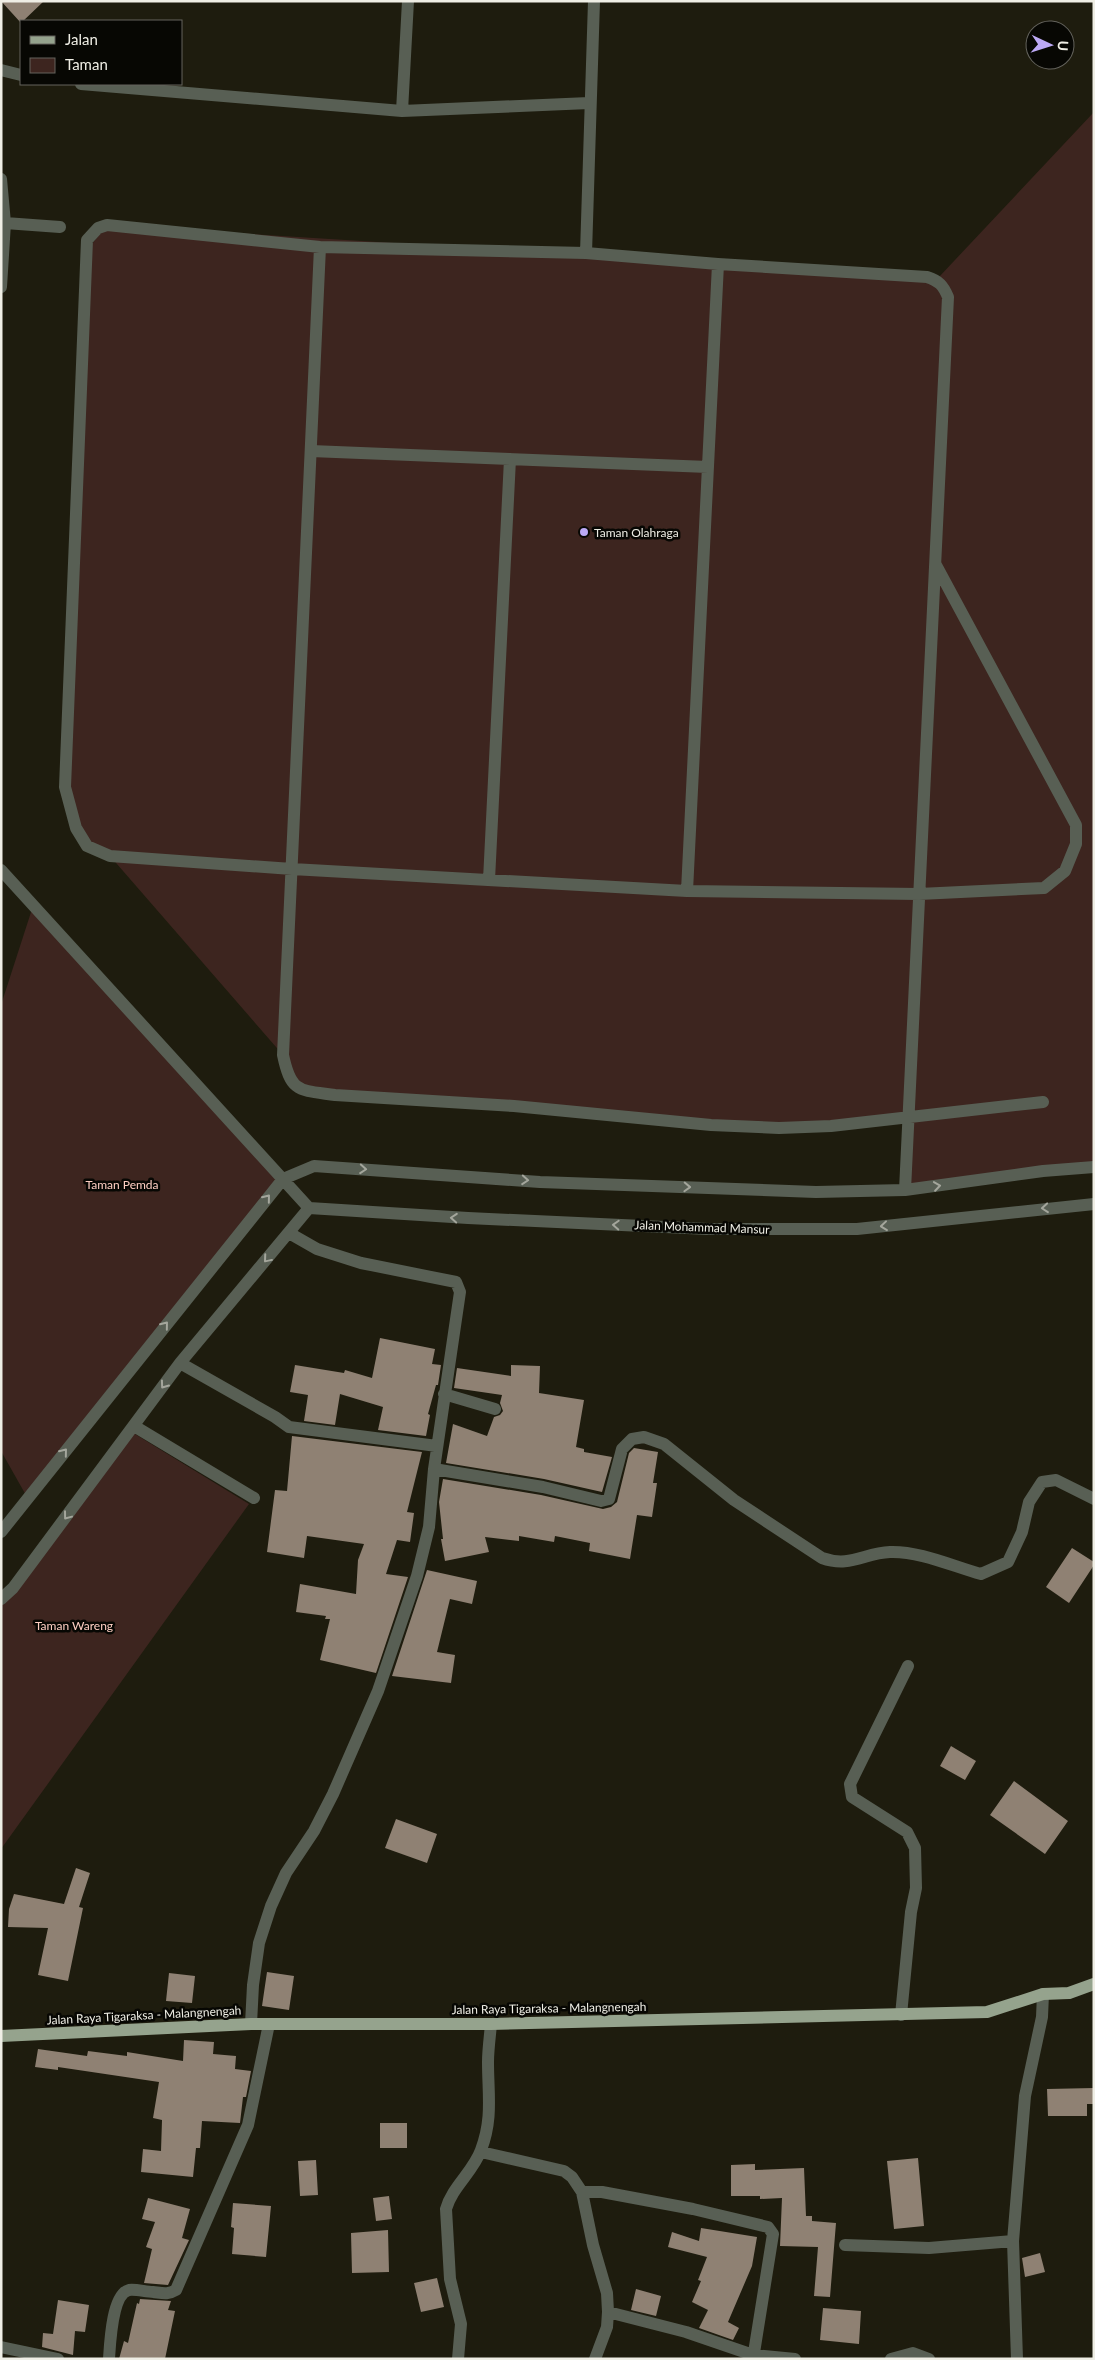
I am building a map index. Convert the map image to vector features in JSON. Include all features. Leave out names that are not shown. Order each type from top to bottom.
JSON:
[{"type":"main road","name":"Jalan Raya Tigaraksa - Malangnengah","points":[[1,2036],[251,2024],[491,2024],[987,2012],[1043,1994],[1069,1993],[1094,1984]]},
{"type":"street","points":[[402,112],[408,1]]},
{"type":"street","points":[[586,253],[594,1]]},
{"type":"street","points":[[1,70],[20,75]]},
{"type":"street","points":[[92,85],[402,112],[590,103]]},
{"type":"street","points":[[1,179],[5,223],[1,287]]},
{"type":"street","points":[[5,223],[60,226]]},
{"type":"street","points":[[905,1190],[910,1118],[919,894],[948,297],[944,286],[937,280],[927,277],[718,264],[586,253],[320,247],[107,224],[98,228],[87,240],[65,787],[76,828],[87,846],[110,856],[292,869],[687,891],[919,894],[1044,888],[1066,871],[1076,844],[1076,824],[936,565]]},
{"type":"street","points":[[320,247],[283,1055],[288,1077],[296,1086],[310,1092],[335,1096],[514,1106],[711,1125],[810,1128],[1043,1102]]},
{"type":"street","points":[[687,891],[718,264]]},
{"type":"street","points":[[311,451],[708,467]]},
{"type":"street","points":[[490,880],[510,459]]},
{"type":"street","points":[[1,870],[309,1208],[180,1363],[13,1588],[1,1599]]},
{"type":"street","points":[[1,1532],[283,1179],[314,1166],[625,1185],[816,1192],[905,1190],[1043,1171],[1094,1167]]},
{"type":"street","name":"Jalan Mohammad Mansur","points":[[309,1208],[468,1218],[708,1229],[857,1229],[1094,1204]]},
{"type":"street","points":[[251,2024],[253,1985],[259,1943],[268,1915],[286,1873],[314,1831],[333,1794],[378,1691],[426,1543],[444,1394],[460,1292],[459,1285],[452,1281],[361,1263],[317,1249],[289,1233]]},
{"type":"street","points":[[180,1363],[275,1417],[289,1427],[437,1446]]},
{"type":"street","points":[[444,1394],[495,1409]]},
{"type":"street","points":[[134,1426],[254,1498]]},
{"type":"street","points":[[434,1469],[543,1487],[601,1501],[609,1500],[622,1449],[632,1439],[644,1437],[664,1444],[734,1500],[822,1558],[835,1562],[848,1562],[889,1552],[917,1555],[981,1574],[1008,1562],[1022,1532],[1029,1502],[1042,1482],[1056,1480],[1094,1499]]},
{"type":"street","points":[[901,2015],[911,1912],[916,1888],[914,1848],[908,1832],[852,1797],[850,1784],[908,1666]]},
{"type":"street","points":[[1017,2359],[1012,2241],[1024,2096],[1042,2017],[1043,1994]]},
{"type":"street","points":[[109,2359],[116,2311],[121,2295],[130,2290],[170,2294],[176,2290],[252,2113],[269,2024]]},
{"type":"street","points":[[458,2359],[461,2324],[450,2280],[446,2209],[448,2199],[467,2175],[481,2152],[490,2122],[488,2062],[491,2024]]},
{"type":"street","points":[[481,2152],[564,2171],[572,2177],[582,2192],[593,2245],[606,2293],[608,2312],[607,2327],[595,2359]]},
{"type":"street","points":[[582,2192],[602,2192],[693,2209],[768,2227],[773,2234],[753,2357]]},
{"type":"street","points":[[844,2245],[929,2248],[1012,2241]]},
{"type":"street","points":[[608,2312],[686,2332],[753,2357],[795,2359]]},
{"type":"street","points":[[1,2347],[58,2359]]},
{"type":"street","points":[[891,2359],[913,2353],[929,2359]]},
{"type":"green space","name":"Taman Olahraga","points":[[1094,112],[1094,1167],[905,1190],[910,1119],[772,1128],[302,1088],[283,1055],[110,856],[87,846],[65,787],[87,250],[107,225],[939,277]]},
{"type":"green space","name":"Taman Pemda","points":[[33,906],[283,1179],[27,1497],[1,1451],[1,1005]]},
{"type":"green space","name":"Taman Wareng","points":[[130,1431],[249,1504],[1,1849],[1,1599]]},
{"type":"building","points":[[1,1],[44,1],[24,20],[20,20],[20,22]]},
{"type":"building","points":[[380,1338],[435,1349],[432,1364],[441,1365],[438,1385],[436,1385],[428,1414],[430,1415],[426,1436],[378,1430],[383,1407],[340,1394],[335,1425],[304,1421],[308,1395],[290,1392],[295,1365],[344,1373],[345,1370],[372,1378]]},
{"type":"building","points":[[511,1365],[540,1366],[539,1393],[584,1400],[576,1447],[584,1449],[584,1452],[612,1457],[602,1492],[544,1479],[446,1463],[453,1424],[487,1436],[494,1417],[500,1415],[503,1411],[500,1403],[502,1395],[454,1388],[457,1368],[511,1376]]},
{"type":"building","points":[[292,1436],[422,1452],[407,1512],[414,1513],[410,1542],[397,1540],[386,1574],[408,1577],[376,1673],[320,1660],[330,1619],[325,1619],[326,1616],[296,1612],[300,1584],[356,1594],[358,1560],[364,1544],[307,1536],[304,1558],[267,1552],[275,1490],[287,1491]]},
{"type":"building","points":[[634,1448],[658,1452],[653,1483],[657,1483],[652,1517],[637,1515],[630,1559],[589,1551],[590,1543],[555,1536],[554,1542],[519,1536],[519,1541],[485,1537],[489,1552],[445,1561],[441,1539],[443,1539],[439,1502],[443,1479],[541,1495],[603,1509],[611,1507],[617,1502],[629,1453]]},
{"type":"building","points":[[1072,1548],[1094,1562],[1094,1565],[1069,1603],[1046,1587]]},
{"type":"building","points":[[427,1570],[477,1581],[472,1604],[450,1599],[437,1652],[455,1655],[451,1683],[392,1676]]},
{"type":"building","points":[[951,1746],[976,1761],[965,1780],[940,1766]]},
{"type":"building","points":[[1014,1781],[1068,1821],[1045,1854],[990,1815]]},
{"type":"building","points":[[396,1819],[437,1834],[427,1863],[385,1848]]},
{"type":"building","points":[[76,1868],[90,1873],[79,1907],[83,1908],[68,1981],[38,1975],[48,1928],[8,1927],[9,1909],[14,1894],[64,1904]]},
{"type":"building","points":[[267,1972],[294,1976],[289,2010],[262,2006]]},
{"type":"building","points":[[169,1973],[195,1976],[192,2003],[166,2001]]},
{"type":"building","points":[[184,2040],[214,2042],[213,2054],[236,2056],[235,2069],[251,2071],[246,2097],[243,2097],[240,2123],[202,2121],[200,2148],[196,2148],[193,2177],[141,2172],[143,2149],[161,2151],[162,2120],[153,2118],[159,2082],[58,2067],[58,2070],[35,2067],[38,2049],[87,2056],[88,2051],[127,2056],[127,2052],[183,2061]]},
{"type":"building","points":[[1094,2088],[1094,2104],[1087,2104],[1087,2116],[1048,2116],[1047,2089]]},
{"type":"building","points":[[380,2123],[407,2123],[407,2148],[380,2148]]},
{"type":"building","points":[[918,2158],[924,2226],[894,2229],[887,2161]]},
{"type":"building","points":[[316,2160],[318,2195],[300,2196],[298,2161]]},
{"type":"building","points":[[755,2164],[755,2170],[804,2168],[806,2216],[812,2216],[812,2221],[836,2223],[830,2297],[814,2296],[818,2247],[780,2246],[782,2198],[760,2199],[760,2196],[731,2196],[731,2165]]},
{"type":"building","points":[[389,2196],[392,2219],[376,2221],[373,2198]]},
{"type":"building","points":[[148,2198],[190,2209],[182,2238],[189,2240],[168,2285],[144,2283],[152,2249],[146,2247],[155,2222],[142,2219]]},
{"type":"building","points":[[233,2203],[271,2206],[266,2257],[232,2254],[234,2228],[231,2227]]},
{"type":"building","points":[[701,2228],[757,2237],[752,2266],[728,2322],[739,2328],[733,2340],[699,2328],[708,2310],[692,2302],[701,2281],[698,2280],[707,2257],[668,2247],[672,2232],[699,2241]]},
{"type":"building","points":[[388,2230],[389,2272],[352,2273],[351,2233]]},
{"type":"building","points":[[1040,2253],[1045,2272],[1025,2277],[1022,2258]]},
{"type":"building","points":[[437,2278],[444,2307],[421,2312],[414,2283]]},
{"type":"building","points":[[636,2289],[661,2296],[656,2316],[631,2310]]},
{"type":"building","points":[[140,2299],[171,2301],[168,2310],[175,2311],[165,2359],[119,2359],[124,2341],[128,2343],[137,2303],[139,2304]]},
{"type":"building","points":[[58,2300],[89,2305],[85,2332],[75,2331],[73,2355],[42,2347],[43,2333],[53,2334]]},
{"type":"building","points":[[823,2308],[861,2311],[859,2344],[820,2340]]},
{"type":"place","name":"Taman Olahraga","points":[[584,532]]}]
